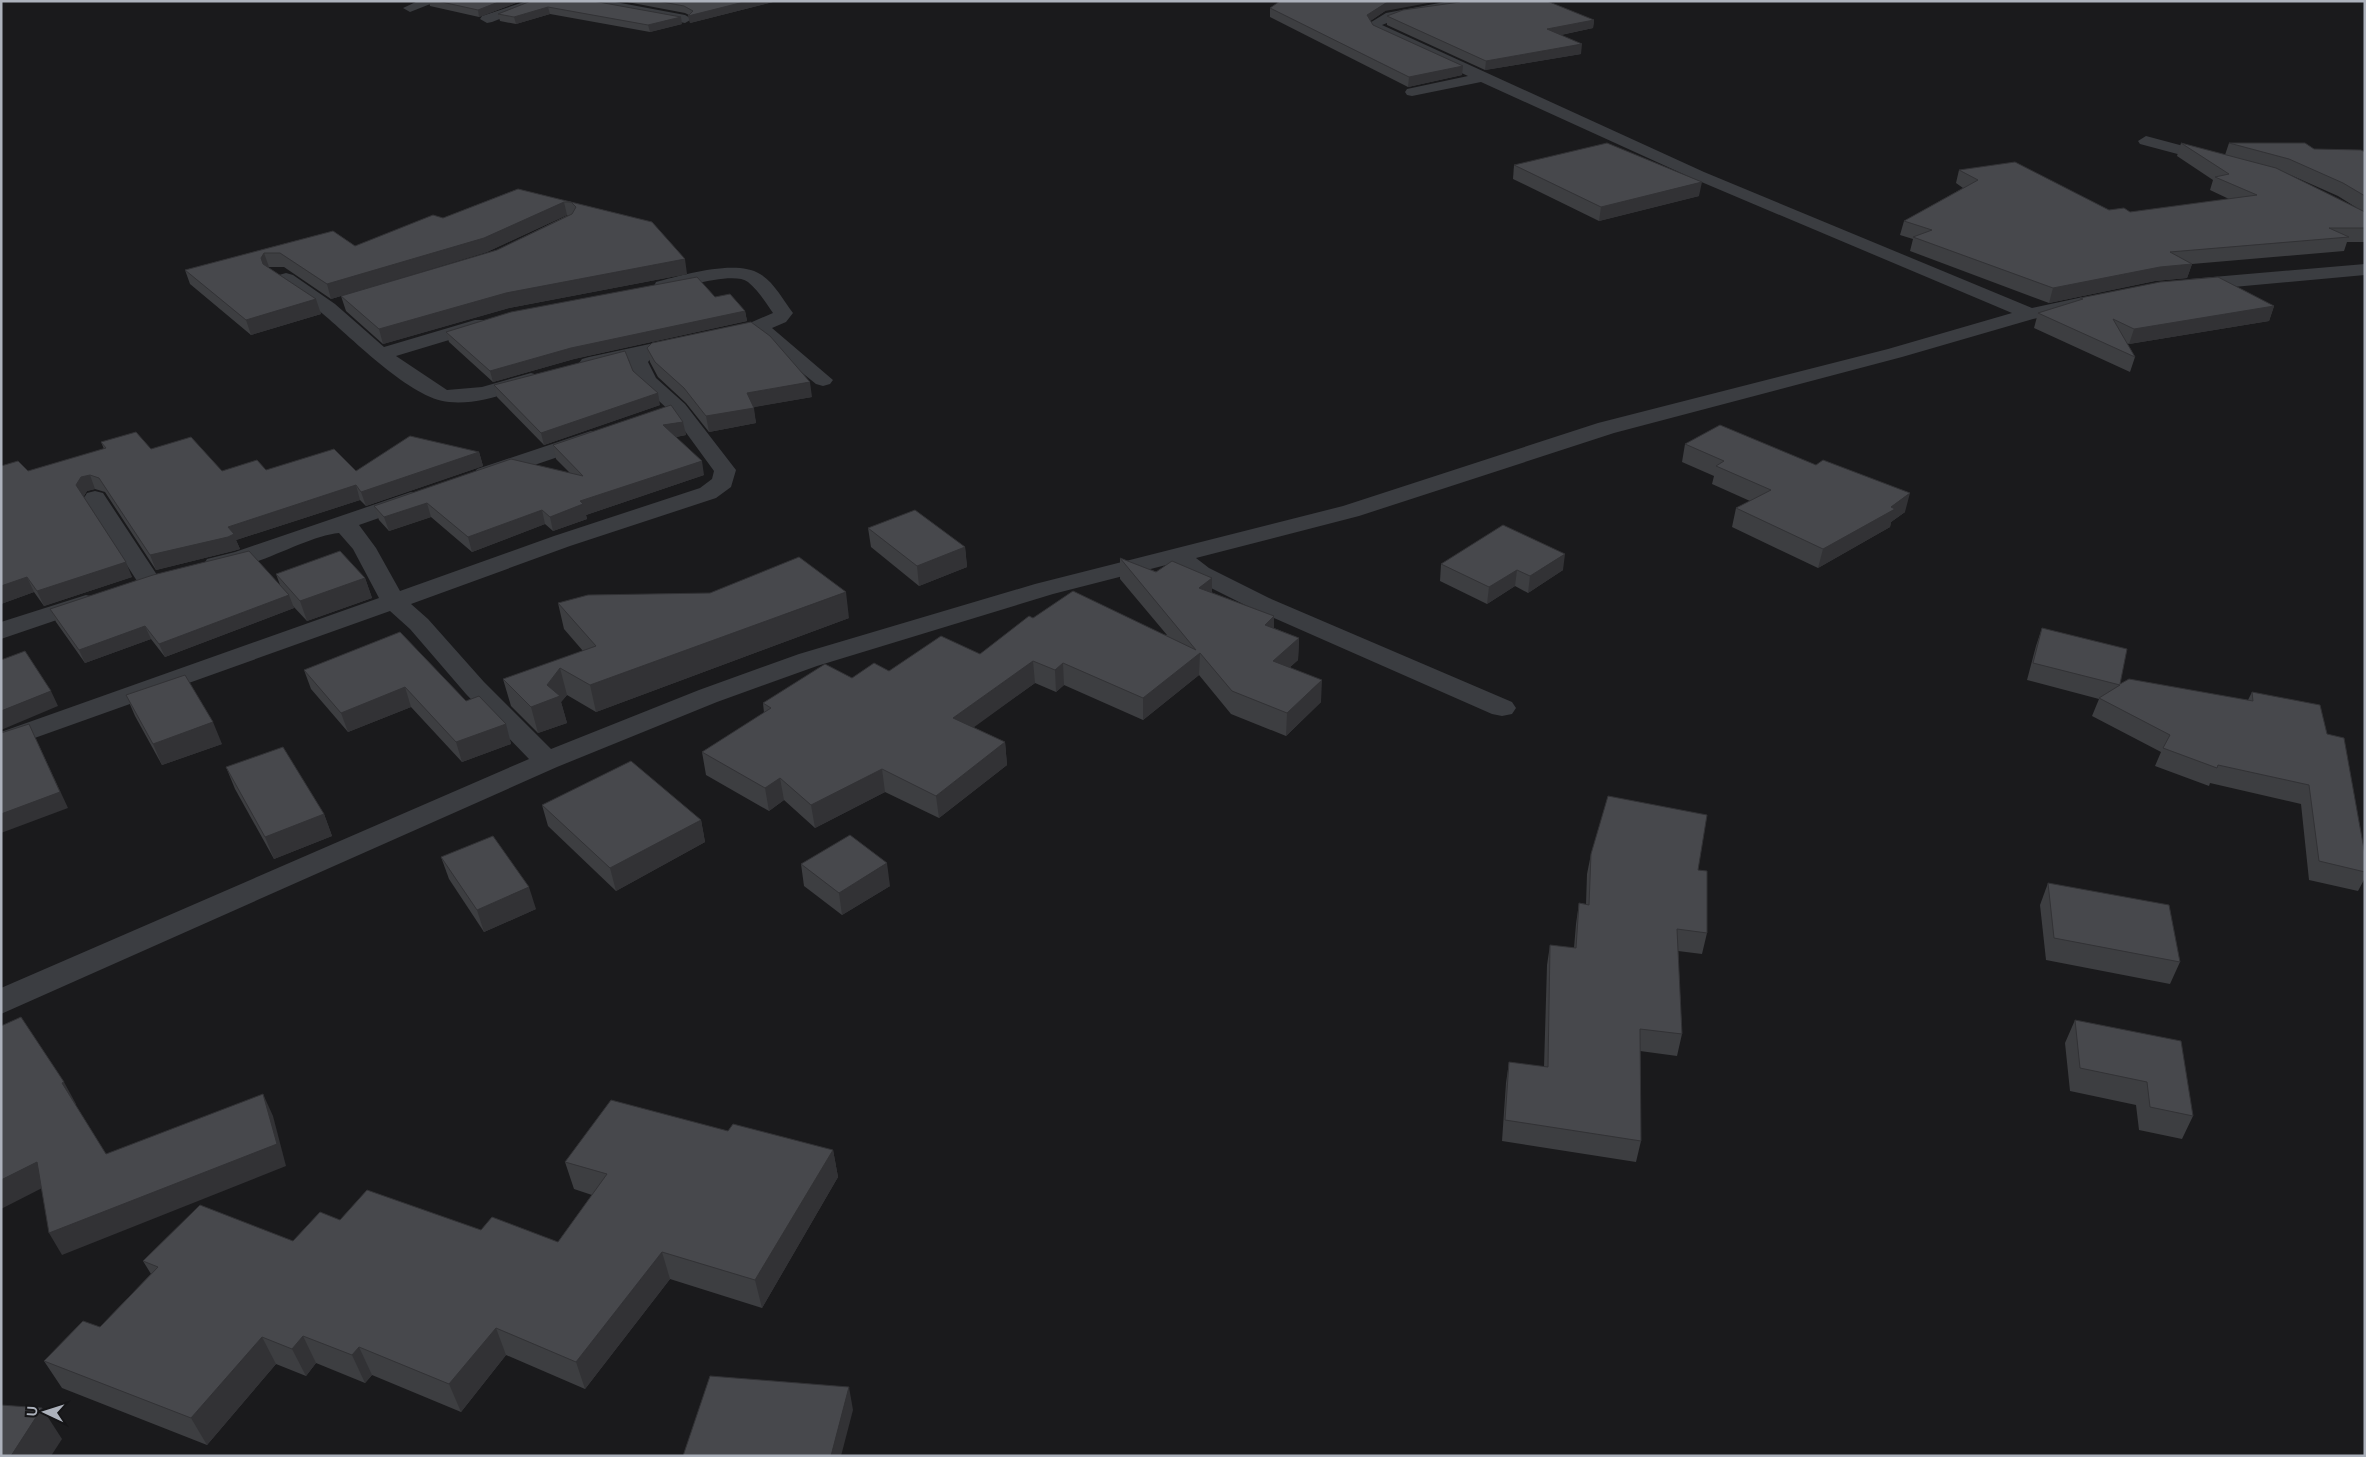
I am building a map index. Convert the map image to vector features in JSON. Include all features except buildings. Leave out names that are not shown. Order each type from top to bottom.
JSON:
[{"type":"street","points":[[410,8],[432,1]]},
{"type":"street","points":[[487,20],[540,1]]},
{"type":"street","points":[[588,1],[685,19]]},
{"type":"street","points":[[1457,1],[1454,6],[1391,17],[1380,20],[1375,24],[1378,29],[1389,35],[1698,175],[1978,290],[2030,314]]},
{"type":"street","points":[[1412,92],[1483,77]]},
{"type":"street","points":[[2146,141],[2232,164]]},
{"type":"street","points":[[2164,288],[2365,269]]},
{"type":"street","points":[[276,273],[337,305],[381,354],[435,393],[451,398],[463,398],[546,375]]},
{"type":"street","points":[[574,367],[758,327],[779,318],[782,313],[754,277],[742,274],[726,274],[648,288]]},
{"type":"street","points":[[1,1002],[546,761],[708,696],[808,660],[1044,589],[1351,511],[1606,428],[1895,353],[2030,314],[2104,299]]},
{"type":"street","points":[[381,354],[502,318]]},
{"type":"street","points":[[758,327],[823,380]]},
{"type":"street","points":[[1,742],[637,514],[708,493],[724,482],[725,470],[668,411],[641,374],[638,362],[648,350]]},
{"type":"street","points":[[461,482],[612,431]]},
{"type":"street","points":[[196,570],[242,558],[433,492]]},
{"type":"street","points":[[1,631],[140,585],[95,498]]},
{"type":"street","points":[[329,527],[341,526],[350,529],[364,548],[394,601],[418,624],[475,688],[546,761]]},
{"type":"street","points":[[1179,555],[1200,573],[1260,603],[1502,708]]}]
